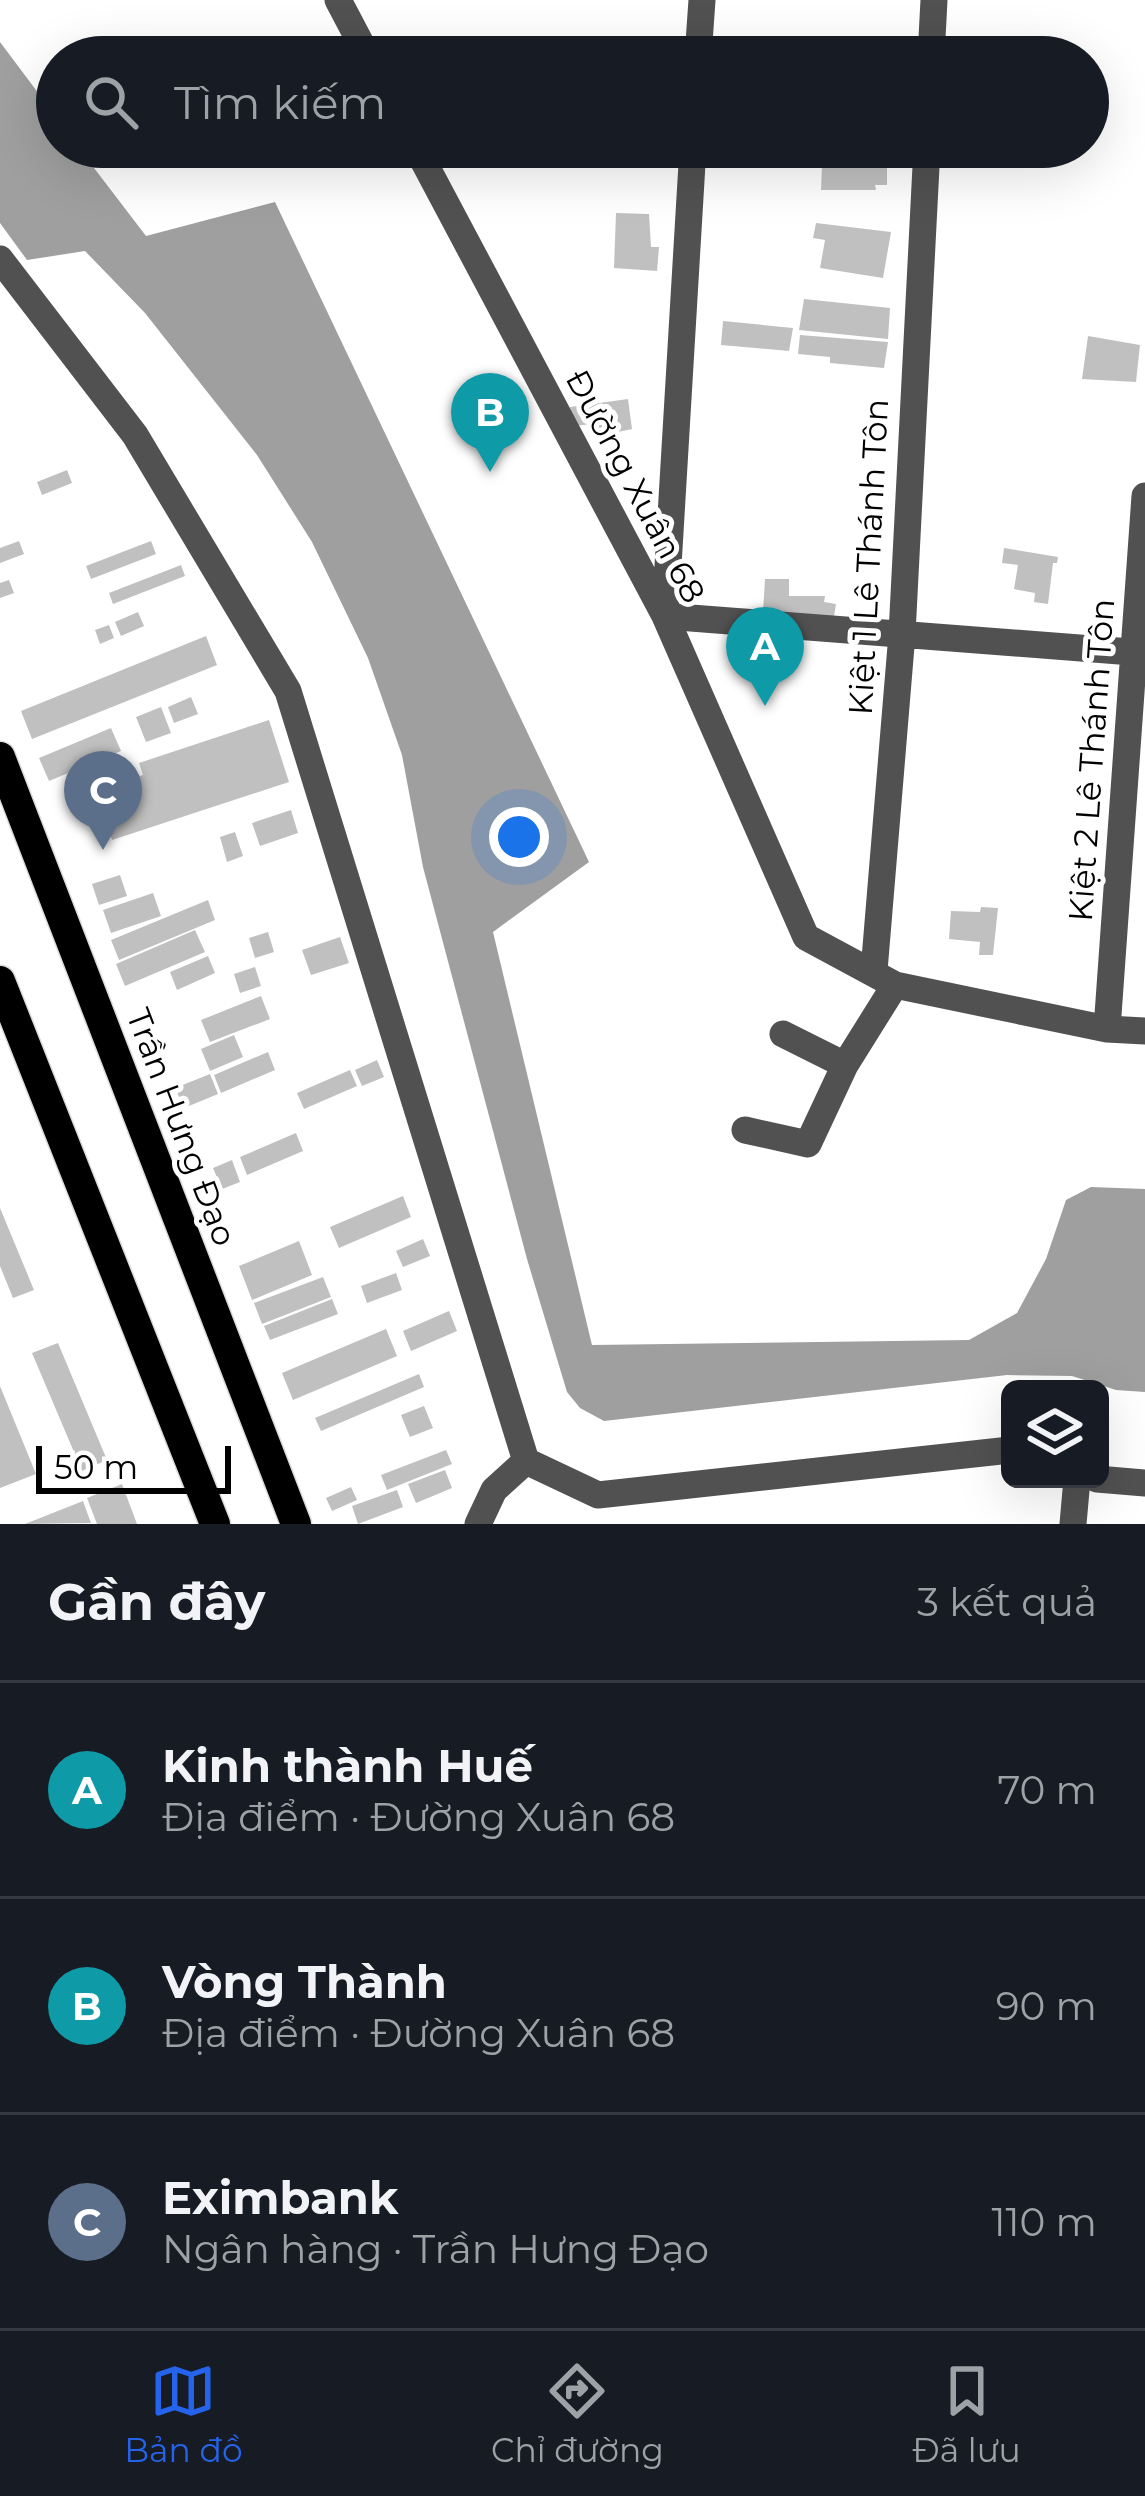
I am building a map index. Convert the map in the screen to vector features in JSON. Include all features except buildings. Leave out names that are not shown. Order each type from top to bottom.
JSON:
[{"type":"main road","name":"Trần Hưng Đạo","points":[[0,757],[296,1524]]},
{"type":"main road","points":[[0,981],[215,1524]]},
{"type":"street","points":[[338,0],[357,36]]},
{"type":"street","points":[[699,36],[701,0]]},
{"type":"street","points":[[932,36],[934,0]]},
{"type":"street","name":"Đường Xuân 68","points":[[427,168],[665,616],[806,937],[884,978],[1107,1029],[1145,1031]]},
{"type":"street","points":[[692,168],[665,616],[1141,653]]},
{"type":"street","name":"Kiệt 1 Lê Thánh Tôn","points":[[884,978],[926,168]]},
{"type":"street","points":[[0,260],[11,296],[135,435],[288,691],[526,1461],[598,1495],[1001,1451]]},
{"type":"street","name":"Kiệt 2 Lê Thánh Tôn","points":[[1107,1029],[1141,653],[1145,496]]},
{"type":"street","points":[[745,1130],[808,1144],[884,978]]},
{"type":"street","points":[[783,1034],[845,1065]]},
{"type":"street","points":[[478,1524],[494,1490],[526,1461]]},
{"type":"street","points":[[1109,1480],[1145,1483]]},
{"type":"street","points":[[1073,1524],[1076,1488]]},
{"type":"shaded area","points":[[0,42],[36,90],[36,168],[94,168],[146,236],[275,202],[589,862],[493,932],[592,1345],[969,1340],[1017,1313],[1046,1259],[1066,1200],[1091,1187],[1145,1189],[1145,1392],[1109,1388],[1109,1380],[1007,1375],[604,1421],[580,1408],[567,1392],[527,1259],[423,867],[402,755],[368,658],[312,542],[257,455],[145,313],[85,251],[27,260],[0,223]]},
{"type":"place","name":"Vòng Thành","points":[[490,472]]},
{"type":"place","name":"Kinh thành Huế","points":[[765,706]]},
{"type":"place","name":"Eximbank","points":[[103,850]]}]
